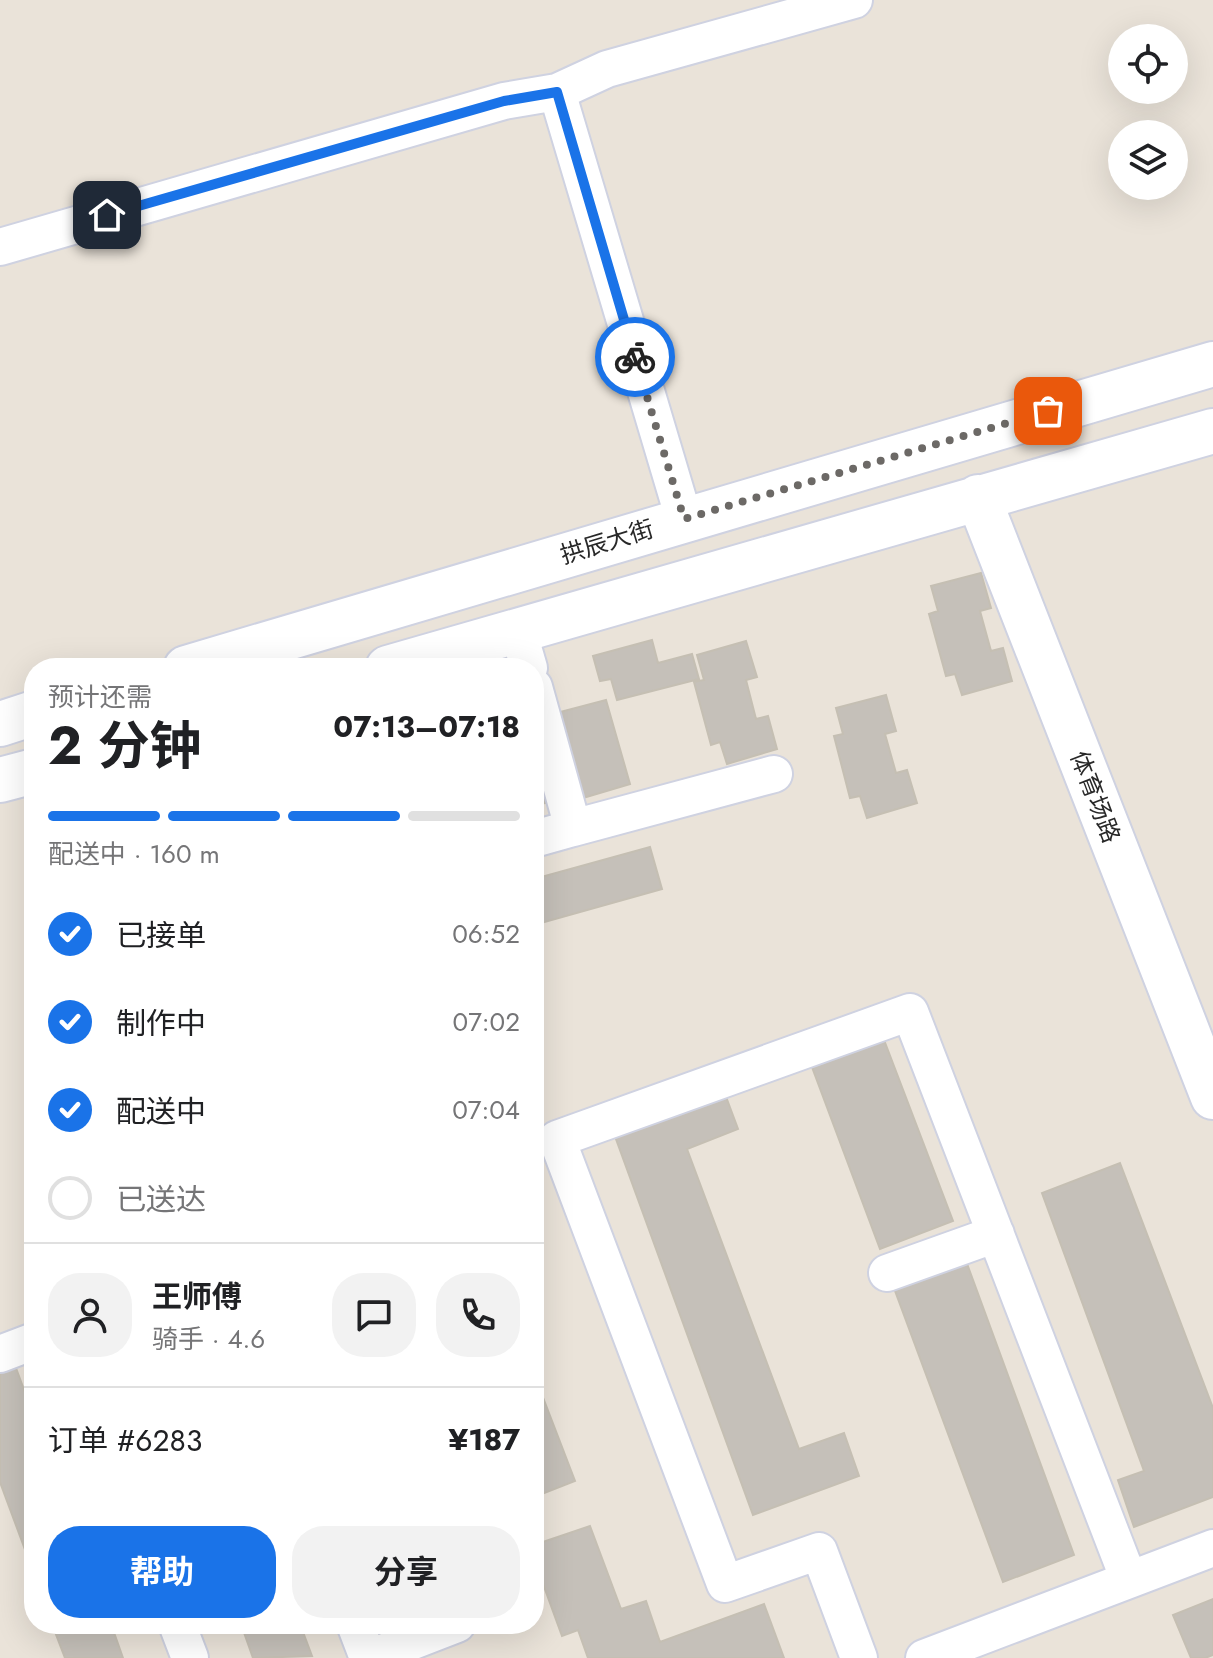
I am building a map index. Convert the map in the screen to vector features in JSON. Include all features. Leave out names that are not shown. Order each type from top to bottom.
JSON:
[{"type":"street","points":[[0,247],[504,101],[557,92],[607,69],[854,0]]},
{"type":"street","points":[[557,92],[684,519]]},
{"type":"street","name":"拱辰大街","points":[[219,658],[1213,364]]},
{"type":"street","points":[[459,658],[523,649],[978,497],[1213,431]]},
{"type":"street","name":"体育场路","points":[[978,497],[1213,1097]]},
{"type":"street","points":[[0,724],[24,716]]},
{"type":"street","points":[[544,723],[573,828]]},
{"type":"street","points":[[0,780],[24,774]]},
{"type":"street","points":[[544,836],[774,774]]},
{"type":"street","points":[[859,1658],[819,1551],[725,1584],[557,1139],[910,1012],[1129,1580]]},
{"type":"street","points":[[887,1273],[996,1234]]},
{"type":"street","points":[[0,1354],[24,1345]]},
{"type":"street","points":[[924,1658],[1213,1548]]},
{"type":"street","points":[[181,1634],[190,1658]]},
{"type":"street","points":[[359,1634],[368,1658],[431,1634]]},
{"type":"building","points":[[981,573],[991,608],[980,611],[991,651],[1003,648],[1012,681],[962,695],[955,674],[946,676],[929,614],[938,611],[931,586]]},
{"type":"building","points":[[652,640],[658,663],[692,654],[699,679],[617,700],[611,679],[600,681],[593,656]]},
{"type":"building","points":[[746,641],[757,677],[746,680],[756,719],[768,716],[777,749],[727,764],[720,742],[711,745],[694,682],[704,680],[697,655]]},
{"type":"building","points":[[886,695],[896,731],[885,734],[896,773],[907,770],[917,803],[867,818],[860,796],[850,798],[834,736],[843,734],[836,708]]},
{"type":"building","points":[[606,700],[630,784],[573,801],[549,715]]},
{"type":"building","points":[[544,775],[556,800],[544,803]]},
{"type":"building","points":[[650,847],[662,889],[544,922],[544,876]]},
{"type":"building","points":[[881,1032],[953,1221],[880,1249],[809,1059]]},
{"type":"building","points":[[722,1086],[738,1129],[687,1149],[799,1449],[844,1433],[859,1476],[753,1515],[612,1128]]},
{"type":"building","points":[[1120,1163],[1213,1408],[1213,1497],[1134,1527],[1118,1480],[1144,1471],[1042,1193]]},
{"type":"building","points":[[966,1261],[1074,1555],[1003,1582],[894,1288]]},
{"type":"building","points":[[16,1368],[24,1390],[24,1547],[0,1482],[0,1373]]},
{"type":"building","points":[[544,1400],[575,1481],[544,1493]]},
{"type":"building","points":[[590,1526],[621,1609],[646,1601],[660,1642],[764,1604],[784,1658],[588,1658],[578,1630],[562,1636],[544,1586],[544,1542]]},
{"type":"building","points":[[1213,1599],[1213,1655],[1191,1658],[1173,1615]]},
{"type":"building","points":[[56,1634],[115,1634],[123,1658],[65,1658]]},
{"type":"building","points":[[245,1634],[304,1634],[312,1656],[253,1658]]},
{"type":"way so far","points":[[635,357],[684,519],[1048,411]]},
{"type":"route","points":[[107,215],[504,101],[557,92],[635,357]]}]
